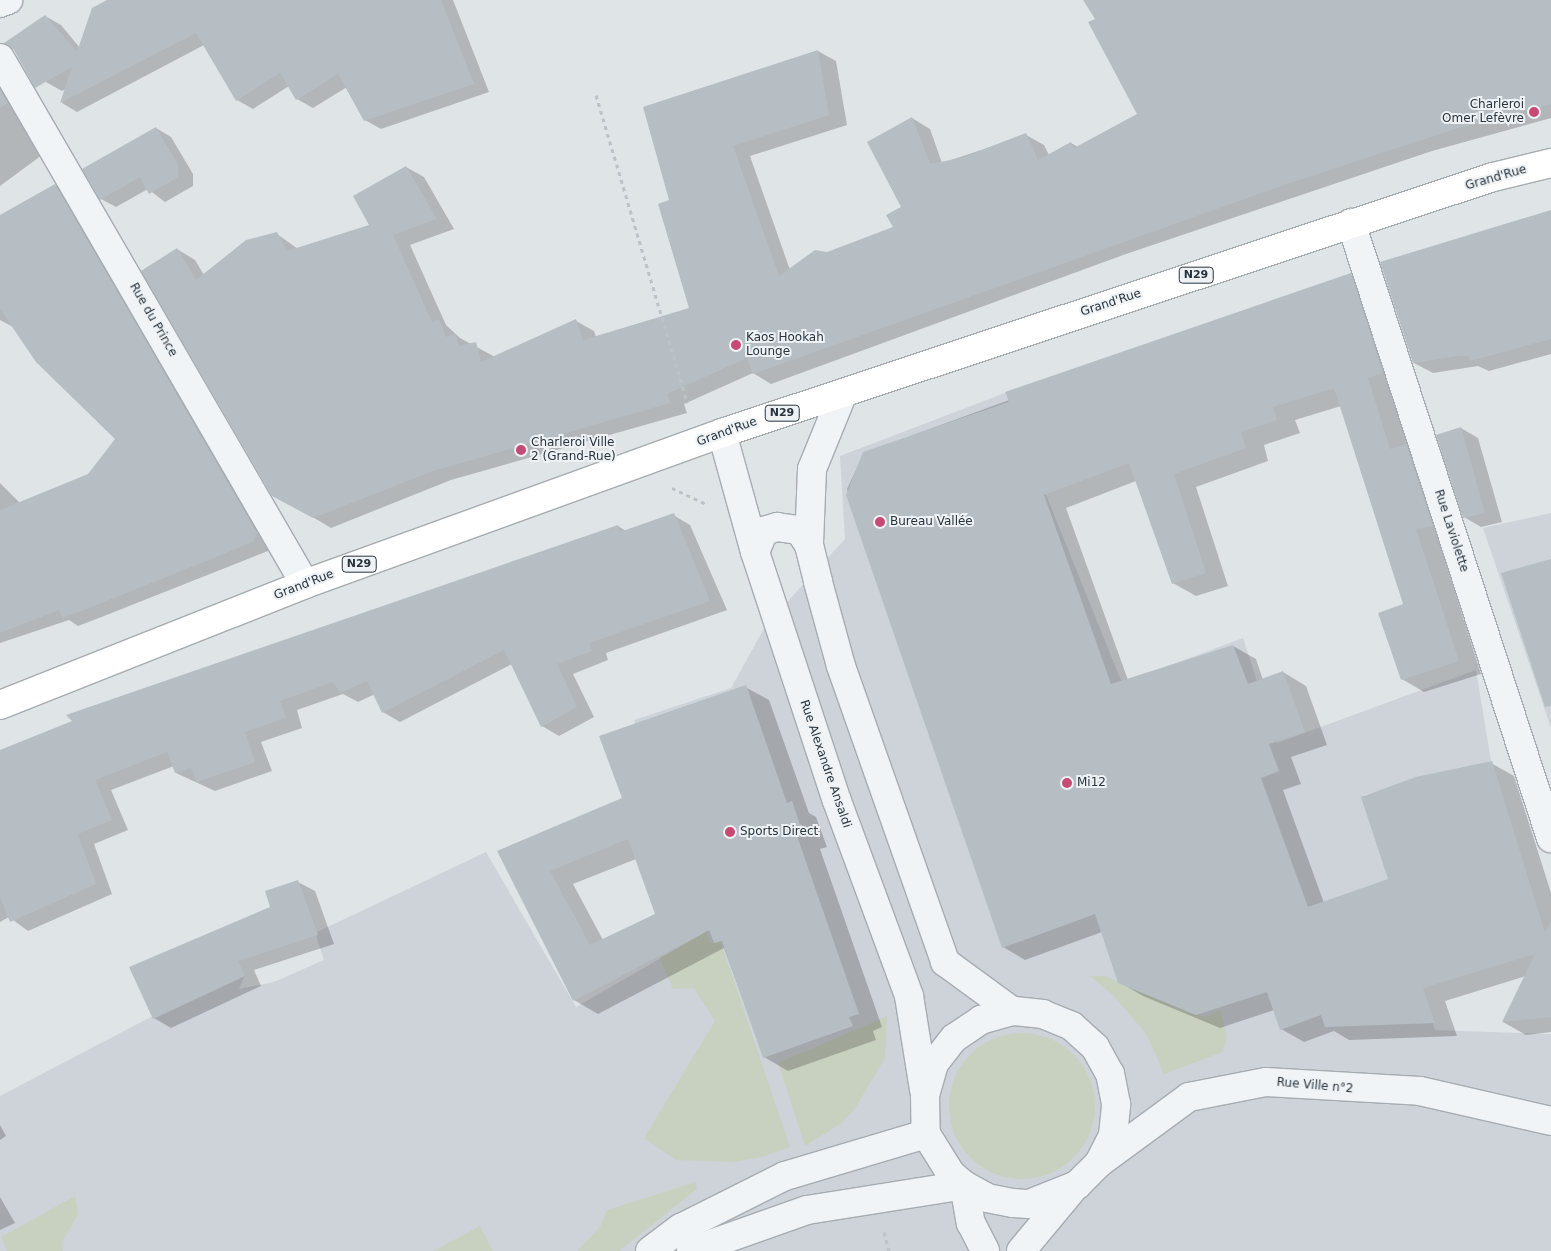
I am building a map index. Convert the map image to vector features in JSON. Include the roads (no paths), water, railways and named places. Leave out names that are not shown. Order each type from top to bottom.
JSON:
[{"type":"main road","name":"Grand'Rue","points":[[0,705],[305,584],[722,433],[1351,223],[1551,163]]},
{"type":"street","points":[[0,3],[8,0]]},
{"type":"street","name":"Rue du Prince","points":[[0,58],[305,584]]},
{"type":"street","name":"Rue Laviolette","points":[[1351,223],[1551,838]]},
{"type":"street","points":[[809,546],[812,469],[843,393]]},
{"type":"street","name":"Rue Alexandre Ansaldi","points":[[722,433],[755,552],[836,801],[908,996],[925,1095]]},
{"type":"street","points":[[755,552],[764,531],[776,527],[799,530],[809,546],[841,666],[945,962],[1012,1011]]},
{"type":"street","name":"Rue Ville n°2","points":[[1099,1162],[1113,1135],[1116,1104],[1106,1067],[1095,1047],[1072,1026],[1043,1014],[1012,1011],[981,1020],[954,1038],[934,1064],[925,1095],[926,1134],[951,1174],[964,1185],[987,1198],[1029,1204],[1077,1185],[1099,1162],[1189,1096],[1266,1082],[1420,1091],[1551,1121]]},
{"type":"street","points":[[650,1251],[681,1228],[785,1176],[926,1134]]},
{"type":"street","points":[[691,1251],[807,1210],[964,1185],[971,1223],[985,1251]]},
{"type":"street","points":[[1021,1251],[1077,1185]]},
{"type":"place","name":"Charleroi Omer Lefèvre","points":[[1534,112]]},
{"type":"place","name":"Kaos Hookah Lounge","points":[[736,345]]},
{"type":"place","name":"Charleroi Ville 2 (Grand-Rue)","points":[[521,450]]},
{"type":"place","name":"Bureau Vallée","points":[[880,522]]},
{"type":"place","name":"Mi12","points":[[1067,783]]},
{"type":"place","name":"Sports Direct","points":[[730,832]]}]
